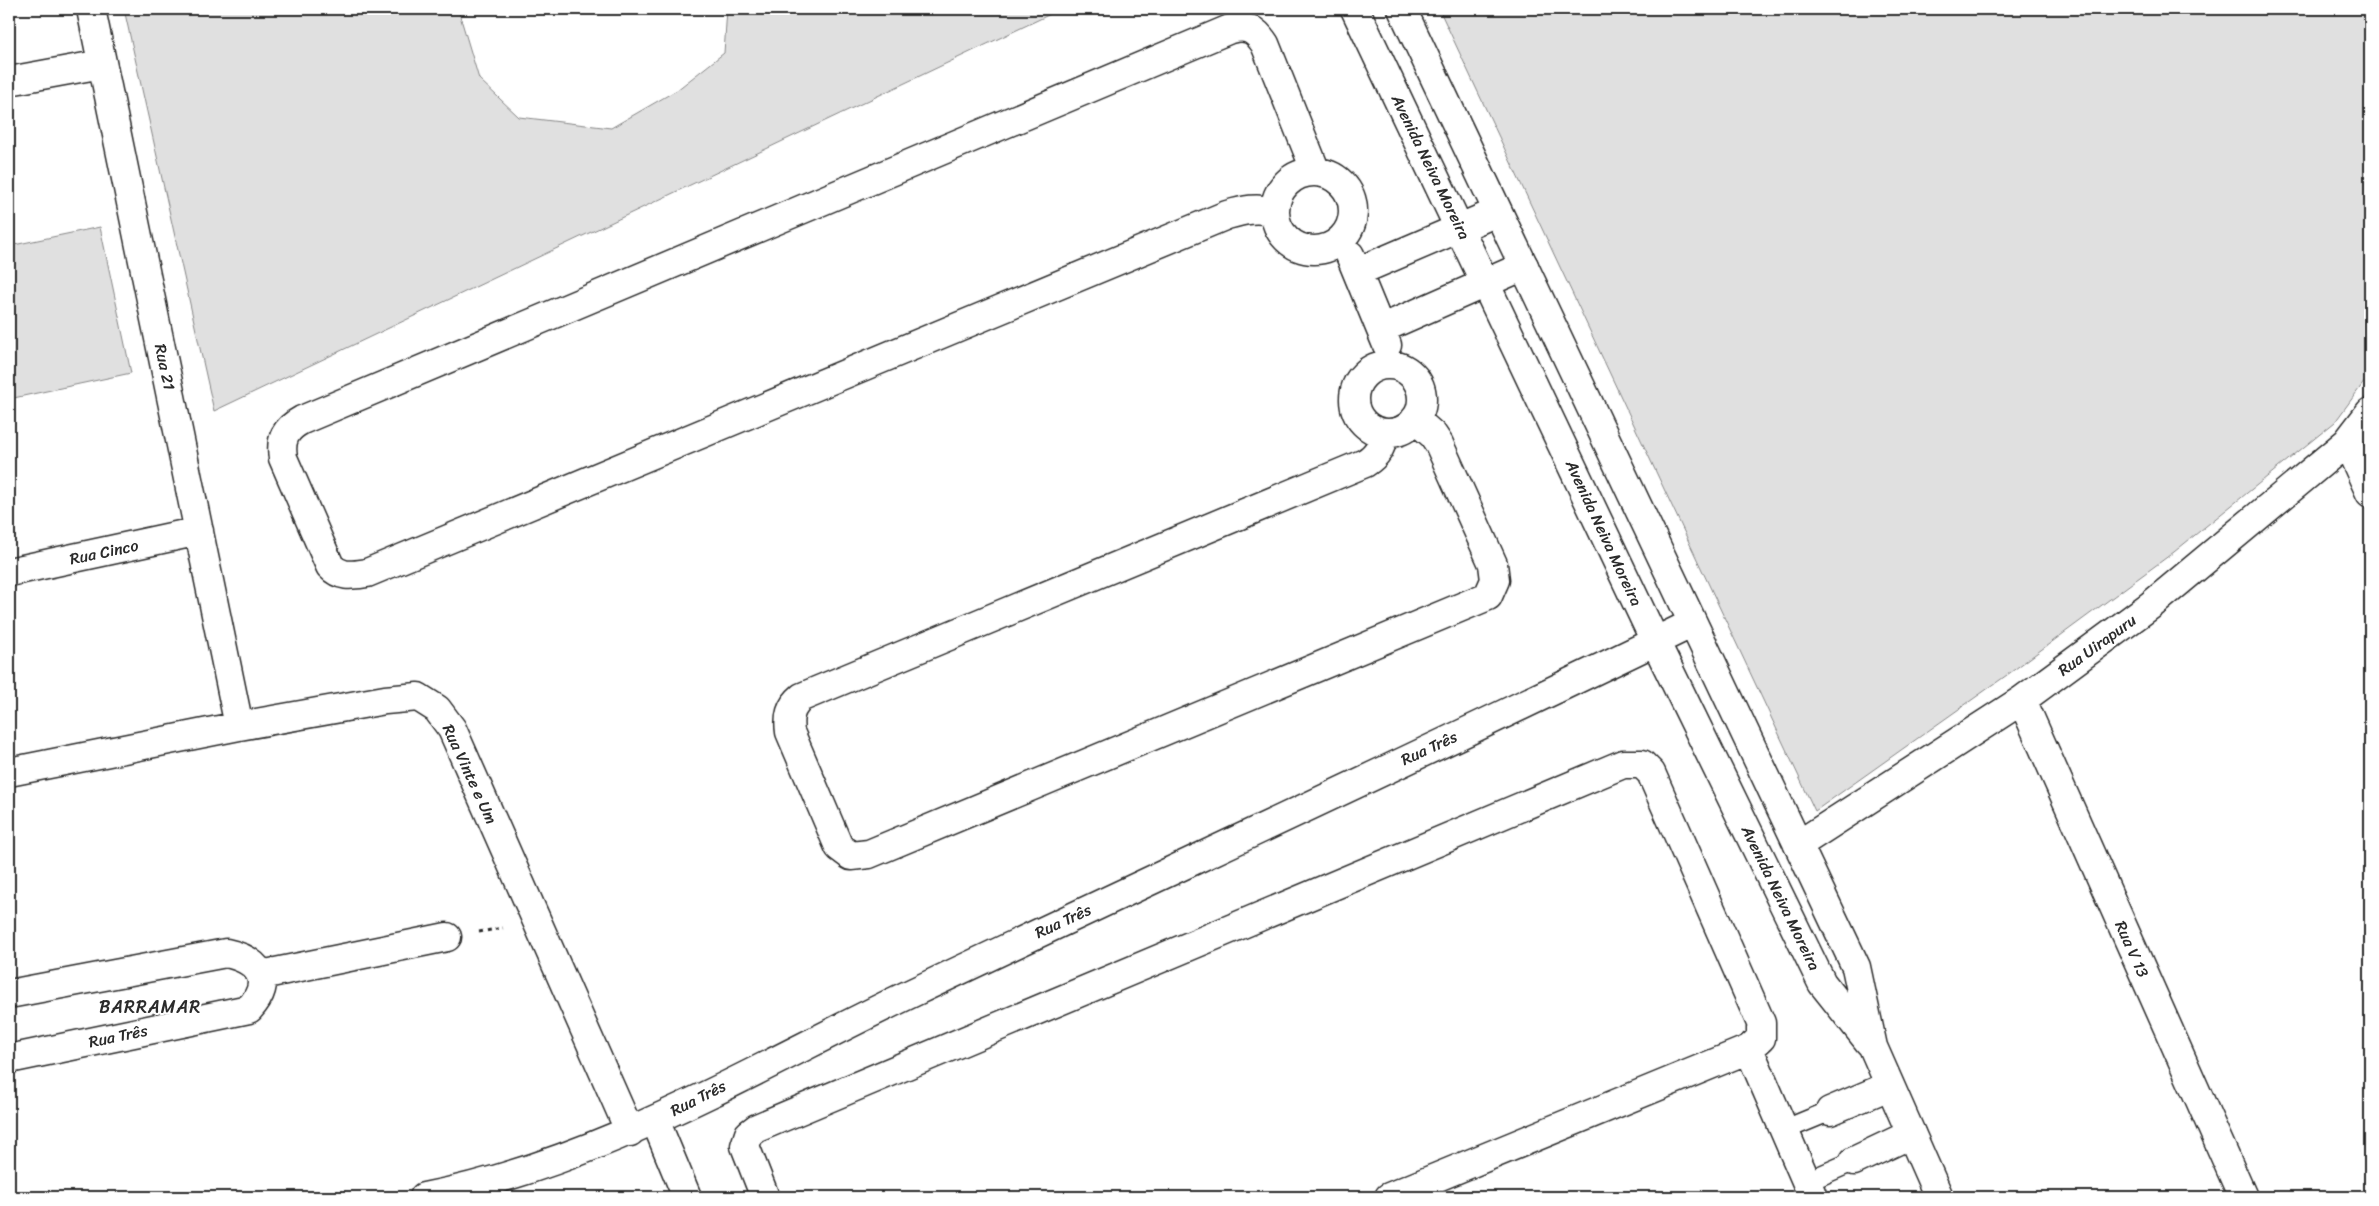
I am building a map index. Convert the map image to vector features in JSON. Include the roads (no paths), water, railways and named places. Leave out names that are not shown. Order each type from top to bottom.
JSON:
[{"type":"street","name":"Rua 21","points":[[91,9],[239,726]]},
{"type":"street","name":"Avenida Neiva Moreira","points":[[1355,9],[1655,641],[1822,983],[1873,1047]]},
{"type":"street","name":"Avenida Neiva Moreira","points":[[1402,9],[1856,968],[1873,1047],[1939,1197]]},
{"type":"street","points":[[1275,212],[1262,208],[1246,209],[1227,215],[367,572],[344,575],[336,572],[330,566],[282,458],[281,443],[285,432],[302,420],[1230,29],[1242,26],[1249,27],[1257,32],[1265,44],[1316,172]]},
{"type":"street","points":[[9,82],[102,64]]},
{"type":"street","points":[[1316,172],[1328,174],[1339,181],[1347,190],[1352,202],[1353,215],[1350,227],[1343,238],[1319,250],[1306,249],[1294,245],[1284,236],[1277,225],[1275,212],[1277,199],[1282,188],[1292,179],[1304,173],[1316,172]]},
{"type":"street","points":[[1357,272],[1498,212]]},
{"type":"street","points":[[1343,238],[1387,343],[1386,365]]},
{"type":"street","points":[[1381,328],[1524,266]]},
{"type":"street","points":[[1386,365],[1407,370],[1421,388],[1422,404],[1415,420],[1397,432],[1385,433],[1370,427],[1358,415],[1354,393],[1358,383],[1365,374],[1375,368],[1386,365]]},
{"type":"street","name":"Rua Uirapuru","points":[[1798,845],[2022,700],[2151,605],[2347,442],[2370,412]]},
{"type":"street","points":[[1385,433],[1376,457],[1365,463],[802,697],[792,707],[789,722],[790,732],[839,847],[851,856],[869,854],[1488,596],[1495,580],[1493,564],[1439,444],[1433,434],[1415,420]]},
{"type":"street","points":[[2347,442],[2370,493]]},
{"type":"street","name":"Rua Cinco","points":[[9,572],[199,531]]},
{"type":"street","name":"Rua Três","points":[[424,1197],[515,1175],[630,1132],[842,1026],[1693,623]]},
{"type":"street","name":"Rua Vinte e Um","points":[[9,772],[239,726],[385,700],[418,697],[437,709],[452,729],[630,1132]]},
{"type":"street","name":"Rua V 13","points":[[2022,700],[2243,1197]]},
{"type":"street","points":[[766,1197],[745,1146],[749,1134],[757,1128],[1630,763],[1642,764],[1651,772],[1761,1023],[1762,1038],[1749,1049],[1389,1197]]},
{"type":"street","points":[[9,994],[226,953],[244,957],[255,965],[261,975],[446,937]]},
{"type":"street","name":"Rua Três","points":[[9,1059],[249,1009],[259,999],[261,975]]},
{"type":"street","points":[[1749,1049],[1809,1190]]},
{"type":"street","points":[[1830,1111],[1889,1086]]},
{"type":"street","points":[[655,1120],[687,1197]]},
{"type":"street","points":[[1854,1161],[1911,1134]]},
{"type":"lane","points":[[1784,1130],[1830,1111]]},
{"type":"lane","points":[[1809,1190],[1854,1161]]},
{"type":"district","name":"BARRAMAR","points":[[150,1007]]}]
